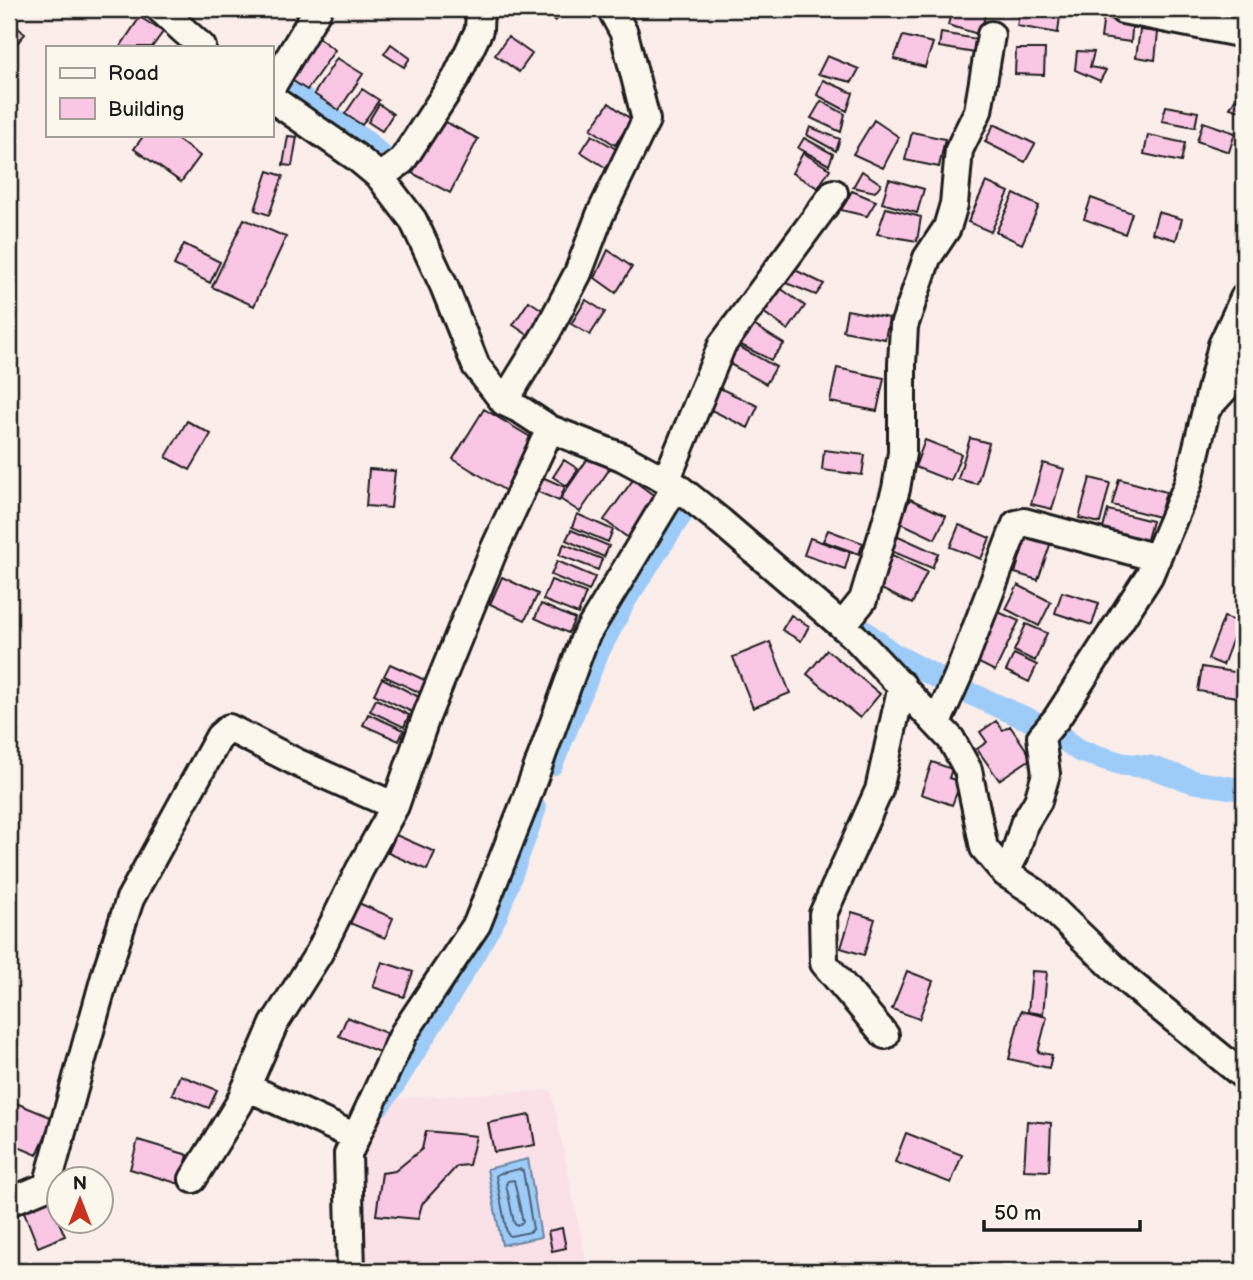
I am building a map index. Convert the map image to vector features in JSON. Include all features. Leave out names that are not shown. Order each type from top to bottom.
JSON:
[{"type":"street","points":[[160,9],[201,46]]},
{"type":"street","points":[[318,9],[274,87],[380,177],[413,220],[439,274],[476,366],[504,402],[550,429],[622,457],[671,484],[842,626],[902,685],[951,739],[968,770],[984,848],[1005,873],[1035,892],[1129,982],[1244,1076]]},
{"type":"street","points":[[380,177],[402,161],[456,78],[479,30],[480,9]]},
{"type":"street","points":[[504,402],[547,332],[578,274],[600,215],[646,120],[624,33],[611,9]]},
{"type":"street","points":[[1123,10],[1244,34]]},
{"type":"street","points":[[842,626],[863,600],[896,489],[902,453],[904,326],[927,258],[947,228],[954,204],[959,150],[978,111],[992,35]]},
{"type":"street","points":[[351,1271],[348,1154],[404,1033],[477,924],[585,637],[671,484],[722,345],[834,193]]},
{"type":"street","points":[[1005,873],[1015,854],[1024,824],[1038,801],[1046,774],[1049,728],[1149,576],[1188,484],[1222,345],[1244,299]]},
{"type":"street","points":[[1206,409],[1231,382],[1244,358]]},
{"type":"street","points":[[193,1180],[239,1104],[274,1024],[319,953],[360,869],[395,806],[426,717],[493,552],[550,429]]},
{"type":"street","points":[[937,723],[958,676],[1016,524],[1024,522],[1157,558]]},
{"type":"street","points":[[885,1035],[824,963],[823,914],[879,790],[902,685]]},
{"type":"street","points":[[9,1202],[47,1186],[106,973],[130,899],[219,737],[229,728],[300,764],[395,806]]},
{"type":"street","points":[[247,1087],[356,1137]]},
{"type":"shaded area","points":[[551,1090],[586,1261],[603,1271],[357,1271],[356,1147],[383,1099]]},
{"type":"water","points":[[528,1159],[541,1237],[502,1245],[487,1169]]},
{"type":"building","points":[[545,9],[570,9],[555,21]]},
{"type":"building","points":[[952,9],[967,9],[985,14],[981,35],[948,25]]},
{"type":"building","points":[[1020,9],[1060,15],[1058,33],[1017,26]]},
{"type":"building","points":[[1104,15],[1133,18],[1131,42],[1101,38]]},
{"type":"building","points":[[140,17],[163,32],[153,46],[121,46]]},
{"type":"building","points":[[9,20],[25,34],[12,49],[9,47]]},
{"type":"building","points":[[1140,30],[1158,32],[1155,60],[1136,57]]},
{"type":"building","points":[[941,33],[977,39],[975,53],[939,47]]},
{"type":"building","points":[[316,36],[335,50],[307,90],[287,77]]},
{"type":"building","points":[[903,36],[933,43],[925,67],[894,59]]},
{"type":"building","points":[[508,37],[532,54],[519,72],[495,55]]},
{"type":"building","points":[[391,44],[410,58],[404,67],[384,54]]},
{"type":"building","points":[[1016,49],[1045,49],[1044,75],[1015,74]]},
{"type":"building","points":[[1077,51],[1094,52],[1090,67],[1106,70],[1100,81],[1075,70]]},
{"type":"building","points":[[827,56],[859,69],[852,82],[818,74]]},
{"type":"building","points":[[337,58],[363,74],[339,110],[314,94]]},
{"type":"building","points":[[1241,76],[1244,77],[1244,98],[1236,96]]},
{"type":"building","points":[[823,80],[853,93],[847,111],[817,95]]},
{"type":"building","points":[[362,89],[379,100],[362,125],[345,114]]},
{"type":"building","points":[[1235,99],[1244,102],[1244,112],[1230,108]]},
{"type":"building","points":[[821,101],[845,114],[841,132],[811,118]]},
{"type":"building","points":[[609,103],[632,120],[615,145],[591,129]]},
{"type":"building","points":[[379,104],[393,114],[382,131],[368,122]]},
{"type":"building","points":[[1166,106],[1198,112],[1195,127],[1162,121]]},
{"type":"building","points":[[440,119],[478,139],[450,193],[412,173]]},
{"type":"building","points":[[874,120],[899,137],[883,168],[853,154]]},
{"type":"building","points":[[1203,122],[1235,133],[1229,152],[1197,141]]},
{"type":"building","points":[[994,124],[1035,144],[1025,162],[985,142]]},
{"type":"building","points":[[810,127],[840,139],[836,151],[807,135]]},
{"type":"building","points":[[912,132],[945,139],[939,167],[905,160]]},
{"type":"building","points":[[592,135],[623,153],[611,171],[581,152]]},
{"type":"building","points":[[1148,135],[1185,143],[1181,162],[1144,154]]},
{"type":"building","points":[[143,136],[172,136],[200,156],[181,182],[134,149]]},
{"type":"building","points":[[288,136],[297,137],[292,166],[283,165]]},
{"type":"building","points":[[804,138],[833,154],[829,165],[798,148]]},
{"type":"building","points":[[803,153],[830,169],[818,188],[792,173]]},
{"type":"building","points":[[268,171],[283,176],[269,215],[255,210]]},
{"type":"building","points":[[862,171],[881,184],[875,192],[853,187]]},
{"type":"building","points":[[889,179],[924,189],[917,213],[882,203]]},
{"type":"building","points":[[986,182],[1009,192],[991,232],[968,222]]},
{"type":"building","points":[[852,191],[876,201],[867,216],[841,210]]},
{"type":"building","points":[[1014,194],[1039,206],[1022,244],[996,232]]},
{"type":"building","points":[[1091,198],[1132,213],[1125,234],[1084,219]]},
{"type":"building","points":[[886,208],[921,217],[917,241],[877,234]]},
{"type":"building","points":[[1158,212],[1182,219],[1176,240],[1152,233]]},
{"type":"building","points":[[244,219],[286,237],[254,306],[212,287]]},
{"type":"building","points":[[184,244],[220,262],[210,283],[174,265]]},
{"type":"building","points":[[608,250],[632,267],[616,293],[595,278]]},
{"type":"building","points":[[793,269],[824,284],[816,295],[786,283]]},
{"type":"building","points":[[776,285],[805,306],[788,330],[759,309]]},
{"type":"building","points":[[586,300],[605,312],[590,335],[571,324]]},
{"type":"building","points":[[529,301],[550,315],[534,339],[513,325]]},
{"type":"building","points":[[847,310],[889,318],[885,339],[843,331]]},
{"type":"building","points":[[752,324],[784,344],[771,360],[741,345]]},
{"type":"building","points":[[738,346],[776,367],[766,384],[728,363]]},
{"type":"building","points":[[837,368],[884,378],[877,411],[830,402]]},
{"type":"building","points":[[715,386],[758,406],[748,428],[705,407]]},
{"type":"building","points":[[484,409],[537,441],[506,491],[453,459]]},
{"type":"building","points":[[187,421],[211,434],[190,470],[166,457]]},
{"type":"building","points":[[970,438],[989,443],[977,484],[958,479]]},
{"type":"building","points":[[925,440],[961,454],[951,481],[915,467]]},
{"type":"building","points":[[824,450],[865,455],[862,475],[822,470]]},
{"type":"building","points":[[591,454],[611,467],[580,512],[560,499]]},
{"type":"building","points":[[564,460],[578,469],[567,486],[553,477]]},
{"type":"building","points":[[1043,463],[1064,469],[1052,509],[1031,504]]},
{"type":"building","points":[[369,469],[395,471],[391,508],[366,506]]},
{"type":"building","points":[[542,477],[565,487],[559,501],[536,491]]},
{"type":"building","points":[[1090,478],[1110,483],[1100,523],[1079,518]]},
{"type":"building","points":[[1119,479],[1166,492],[1159,517],[1112,505]]},
{"type":"building","points":[[633,480],[660,500],[631,540],[604,520]]},
{"type":"building","points":[[910,499],[946,516],[935,539],[899,522]]},
{"type":"building","points":[[1108,510],[1152,521],[1146,543],[1102,532]]},
{"type":"building","points":[[577,514],[613,530],[608,542],[572,527]]},
{"type":"building","points":[[959,525],[990,538],[981,559],[950,547]]},
{"type":"building","points":[[571,530],[609,546],[604,557],[566,540]]},
{"type":"building","points":[[828,530],[863,543],[859,554],[823,541]]},
{"type":"building","points":[[1027,534],[1051,542],[1038,580],[1015,573]]},
{"type":"building","points":[[896,535],[938,554],[932,568],[889,550]]},
{"type":"building","points":[[810,538],[850,552],[845,569],[804,555]]},
{"type":"building","points":[[564,544],[602,559],[598,570],[559,555]]},
{"type":"building","points":[[892,555],[927,572],[912,604],[877,587]]},
{"type":"building","points":[[557,561],[595,577],[589,591],[551,575]]},
{"type":"building","points":[[502,577],[538,594],[525,620],[490,604]]},
{"type":"building","points":[[551,580],[586,593],[578,614],[543,600]]},
{"type":"building","points":[[1018,585],[1051,602],[1039,626],[1006,609]]},
{"type":"building","points":[[1062,592],[1099,603],[1092,625],[1055,613]]},
{"type":"building","points":[[541,604],[575,619],[568,633],[535,618]]},
{"type":"building","points":[[996,611],[1019,621],[995,671],[973,660]]},
{"type":"building","points":[[791,615],[809,626],[801,641],[782,630]]},
{"type":"building","points":[[1224,617],[1239,622],[1223,665],[1208,659]]},
{"type":"building","points":[[1026,624],[1047,633],[1035,661],[1014,651]]},
{"type":"building","points":[[770,642],[790,693],[753,708],[733,657]]},
{"type":"building","points":[[827,650],[880,694],[860,718],[807,674]]},
{"type":"building","points":[[1014,654],[1037,665],[1029,682],[1006,671]]},
{"type":"building","points":[[390,664],[429,682],[423,694],[384,676]]},
{"type":"building","points":[[1202,667],[1241,673],[1237,697],[1198,691]]},
{"type":"building","points":[[382,678],[421,698],[414,713],[374,694]]},
{"type":"building","points":[[376,699],[409,715],[404,727],[370,711]]},
{"type":"building","points":[[368,714],[404,730],[399,741],[363,725]]},
{"type":"building","points":[[996,721],[1003,730],[1010,726],[1032,758],[999,780],[977,749],[987,742],[980,732]]},
{"type":"building","points":[[932,762],[952,769],[949,778],[961,782],[952,805],[921,794]]},
{"type":"building","points":[[396,835],[435,852],[427,870],[388,853]]},
{"type":"building","points":[[354,901],[393,918],[385,938],[345,921]]},
{"type":"building","points":[[852,912],[875,919],[864,955],[841,948]]},
{"type":"building","points":[[382,962],[413,972],[404,997],[373,987]]},
{"type":"building","points":[[907,971],[933,981],[919,1019],[892,1009]]},
{"type":"building","points":[[1032,971],[1047,972],[1043,1014],[1028,1012]]},
{"type":"building","points":[[1021,1011],[1047,1017],[1038,1052],[1052,1055],[1049,1068],[1009,1059]]},
{"type":"building","points":[[347,1017],[386,1033],[379,1052],[339,1036]]},
{"type":"building","points":[[180,1075],[217,1090],[209,1108],[172,1094]]},
{"type":"building","points":[[11,1101],[53,1118],[37,1155],[9,1143]]},
{"type":"building","points":[[530,1115],[535,1145],[494,1152],[488,1123]]},
{"type":"building","points":[[1027,1121],[1051,1123],[1049,1171],[1024,1170]]},
{"type":"building","points":[[426,1131],[476,1136],[469,1165],[457,1166],[422,1204],[418,1219],[376,1215],[382,1173],[395,1171],[422,1149]]},
{"type":"building","points":[[906,1133],[962,1155],[951,1183],[895,1162]]},
{"type":"building","points":[[138,1140],[188,1155],[180,1184],[130,1169]]},
{"type":"building","points":[[46,1194],[46,1234],[65,1236],[38,1247],[21,1204]]},
{"type":"building","points":[[562,1228],[566,1248],[552,1251],[548,1231]]},
{"type":"building","points":[[545,1263],[546,1271],[505,1271]]},
{"type":"waterway","points":[[273,78],[365,141],[387,161]]},
{"type":"waterway","points":[[552,764],[597,654],[625,600],[682,513]]},
{"type":"waterway","points":[[856,625],[893,654],[948,683]]},
{"type":"waterway","points":[[960,689],[1050,729],[1080,751],[1122,764],[1150,767],[1194,782],[1244,790]]},
{"type":"waterway","points":[[379,1105],[496,916],[535,809]]}]
